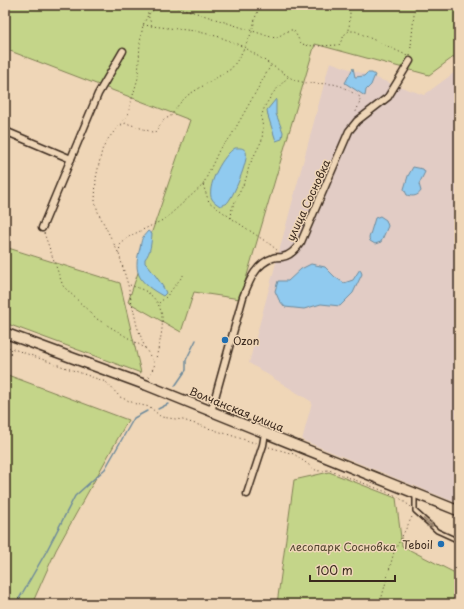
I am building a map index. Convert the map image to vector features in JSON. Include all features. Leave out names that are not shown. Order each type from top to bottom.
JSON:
[{"type":"main road","name":"Волчанская улица","points":[[5,333],[146,385],[459,511]]},
{"type":"street","points":[[42,228],[98,94],[124,51]]},
{"type":"street","name":"улица Сосновка","points":[[211,412],[243,297],[250,280],[258,266],[273,258],[284,257],[295,250],[301,242],[349,132],[357,121],[388,97],[410,61]]},
{"type":"street","points":[[5,131],[71,159]]},
{"type":"street","points":[[247,494],[263,445],[264,433]]},
{"type":"lane","points":[[415,492],[415,511],[437,531],[459,541]]},
{"type":"path","points":[[149,5],[148,15],[143,25],[140,43],[138,78],[127,116],[108,139],[102,150],[96,178],[95,200],[98,212],[119,254],[128,285],[137,326],[146,348],[155,364]]},
{"type":"path","points":[[148,15],[159,5],[175,6],[252,32],[276,38],[289,30],[294,30],[298,35],[300,42],[303,44],[317,46],[339,45],[345,34],[349,31],[355,31],[406,55],[410,61]]},
{"type":"path","points":[[119,126],[126,123],[155,133],[164,119],[170,117],[179,104],[188,95],[231,69],[239,58],[252,32],[256,14],[262,5]]},
{"type":"path","points":[[348,5],[350,13],[349,31]]},
{"type":"path","points":[[410,61],[415,5]]},
{"type":"path","points":[[148,15],[152,26]]},
{"type":"path","points":[[143,25],[195,31],[220,38],[244,47],[294,80],[306,83],[333,84],[341,86],[360,97],[360,102],[354,117]]},
{"type":"path","points":[[119,254],[120,245],[130,236],[165,219],[203,185],[220,148],[230,138],[271,65]]},
{"type":"path","points":[[231,218],[232,208],[246,179],[249,166],[262,140],[263,128],[261,117],[265,106],[273,93],[289,76]]},
{"type":"path","points":[[203,185],[209,202],[271,244],[284,257]]},
{"type":"path","points":[[42,228],[63,286],[97,319],[146,348]]},
{"type":"path","points":[[159,303],[166,297],[185,273]]},
{"type":"path","points":[[128,285],[146,291],[159,303],[162,310],[163,322],[155,364],[146,385]]},
{"type":"path","points":[[5,346],[106,382],[120,397],[136,404],[150,407],[161,417],[183,420],[294,454],[317,471],[329,470],[397,496],[415,511],[394,552],[380,604]]},
{"type":"shaded area","points":[[330,62],[424,95],[459,69],[459,504],[302,440],[312,402],[249,363]]},
{"type":"green space","points":[[5,5],[459,5],[459,53],[429,75],[315,44],[240,299],[194,292],[181,332],[128,302],[190,120],[5,49]]},
{"type":"green space","points":[[5,247],[120,283],[141,373],[5,323]]},
{"type":"green space","points":[[5,374],[128,420],[56,550],[32,604],[5,604]]},
{"type":"green space","name":"лесопарк Сосновка","points":[[329,472],[396,498],[402,546],[459,575],[459,604],[277,604],[294,480]]},
{"type":"water","points":[[353,68],[355,77],[364,76],[367,73],[372,73],[375,75],[371,85],[366,90],[365,96],[345,83]]},
{"type":"water","points":[[276,99],[276,114],[283,132],[282,139],[276,141],[267,110]]},
{"type":"water","points":[[235,148],[245,150],[245,162],[240,179],[229,201],[220,206],[211,197],[212,184],[221,163]]},
{"type":"water","points":[[413,167],[423,169],[425,172],[419,184],[421,191],[420,193],[415,196],[411,196],[407,195],[404,189],[408,176]]},
{"type":"water","points":[[380,216],[386,220],[388,226],[381,242],[375,244],[370,241],[369,238],[375,218]]},
{"type":"water","points":[[148,231],[152,234],[145,263],[157,277],[166,293],[163,296],[144,282],[138,271],[138,257],[142,240]]},
{"type":"water","points":[[311,264],[325,267],[335,277],[344,283],[353,280],[360,269],[362,274],[353,293],[340,306],[321,304],[304,309],[285,307],[279,300],[275,291],[278,281],[288,281],[301,269]]},
{"type":"waterway","points":[[175,386],[186,370],[186,360],[196,340]]},
{"type":"waterway","points":[[158,409],[168,404]]},
{"type":"waterway","points":[[16,604],[46,552],[75,496],[105,469],[134,418],[147,411]]},
{"type":"place","name":"Ozon","points":[[225,340]]},
{"type":"place","name":"Teboil","points":[[441,544]]}]
